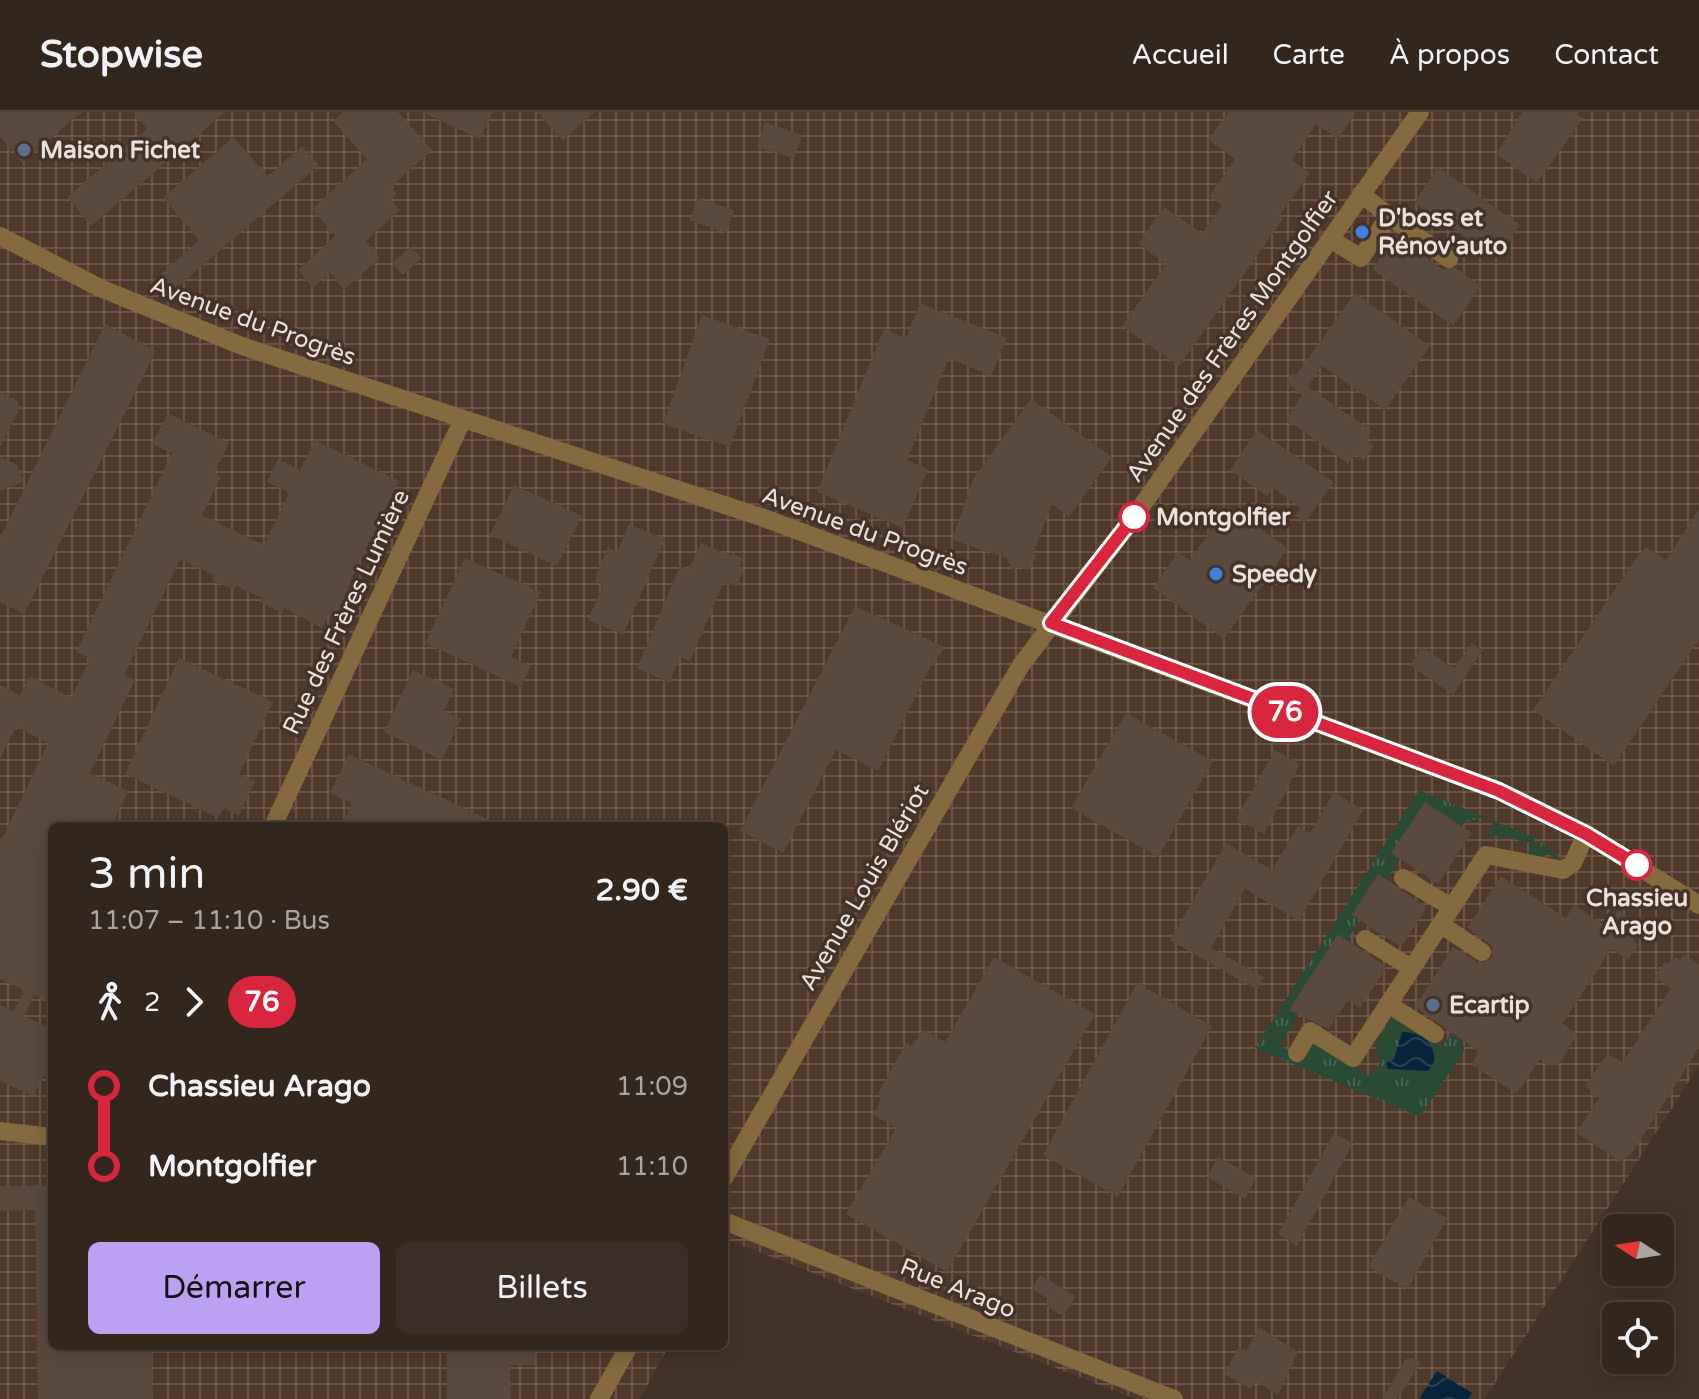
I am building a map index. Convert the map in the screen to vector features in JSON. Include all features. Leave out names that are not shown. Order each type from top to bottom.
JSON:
[{"type":"street","name":"Avenue des Frères Montgolfier","points":[[1051,623],[1118,539],[1420,112]]},
{"type":"street","points":[[1361,194],[1449,259]]},
{"type":"street","points":[[1330,239],[1361,258],[1389,216]]},
{"type":"street","name":"Avenue du Progrès","points":[[0,236],[73,275],[182,323],[761,517],[1499,791],[1586,834],[1699,905]]},
{"type":"street","name":"Rue des Frères Lumière","points":[[275,822],[463,419]]},
{"type":"street","name":"Avenue Louis Blériot","points":[[728,1171],[1021,665],[1051,623]]},
{"type":"street","points":[[1297,1053],[1310,1031],[1353,1058],[1486,855],[1563,870],[1573,863],[1586,834]]},
{"type":"street","points":[[1403,878],[1451,907]]},
{"type":"street","points":[[1440,924],[1482,952]]},
{"type":"street","points":[[1365,939],[1411,968]]},
{"type":"street","points":[[1388,1004],[1435,1034]]},
{"type":"street","points":[[0,1131],[48,1137]]},
{"type":"street","name":"Rue Arago","points":[[728,1223],[1174,1399]]},
{"type":"street","points":[[599,1399],[627,1350]]},
{"type":"shaded area","points":[[0,112],[1699,112],[1699,1066],[1485,1399],[1135,1399],[728,1240],[728,822],[48,822],[48,1350],[667,1350],[640,1399],[0,1399]]},
{"type":"green space","points":[[1419,790],[1485,817],[1465,822],[1462,827],[1400,859],[1386,879],[1378,874],[1352,914],[1360,920],[1347,940],[1338,935],[1289,1010],[1298,1016],[1280,1045],[1299,1058],[1310,1043],[1316,1041],[1370,1077],[1380,1063],[1375,1043],[1391,1019],[1401,1020],[1442,1047],[1451,1033],[1463,1041],[1464,1051],[1420,1117],[1255,1048]]},
{"type":"green space","points":[[1486,818],[1535,838],[1533,843],[1539,846],[1542,842],[1563,861],[1556,862],[1548,852],[1543,858],[1528,855],[1531,843],[1484,833],[1495,827]]},
{"type":"water","points":[[1402,1032],[1421,1036],[1430,1044],[1434,1062],[1428,1071],[1388,1069],[1386,1063],[1394,1059]]},
{"type":"water","points":[[1437,1371],[1472,1393],[1468,1399],[1419,1399]]},
{"type":"building","name":"Maison Fichet","points":[[0,112],[82,112],[22,163],[0,137]]},
{"type":"building","points":[[133,112],[225,112],[91,226],[67,197],[147,129]]},
{"type":"building","points":[[343,112],[398,112],[432,150],[391,187],[397,194],[391,200],[400,210],[366,241],[380,258],[344,290],[330,273],[313,288],[298,270],[335,236],[312,209],[367,159],[333,121]]},
{"type":"building","points":[[421,112],[493,112],[480,139]]},
{"type":"building","points":[[537,112],[594,112],[563,141]]},
{"type":"building","points":[[1228,112],[1356,112],[1338,139],[1316,124],[1292,160],[1310,173],[1279,216],[1283,219],[1179,366],[1122,326],[1166,264],[1138,244],[1164,207],[1202,233],[1222,205],[1209,196],[1235,159],[1208,140]]},
{"type":"building","points":[[1522,112],[1574,112],[1583,118],[1537,183],[1496,154]]},
{"type":"building","points":[[765,122],[802,135],[794,159],[757,146]]},
{"type":"building","points":[[233,137],[268,176],[302,146],[319,165],[174,290],[161,274],[199,240],[163,198]]},
{"type":"building","points":[[1438,167],[1520,225],[1497,258],[1414,203]]},
{"type":"building","points":[[697,198],[734,210],[726,233],[690,220]]},
{"type":"building","points":[[1396,235],[1442,269],[1456,268],[1481,286],[1453,326],[1372,269]]},
{"type":"building","points":[[411,247],[422,258],[403,275],[392,263]]},
{"type":"building","points":[[1355,293],[1430,346],[1385,410],[1322,366],[1308,387],[1372,431],[1366,440],[1374,446],[1364,461],[1355,454],[1348,464],[1286,419],[1302,395],[1286,383],[1293,373],[1296,375]]},
{"type":"building","points":[[920,303],[1007,338],[991,376],[949,358],[907,460],[928,469],[903,528],[817,492],[884,329],[906,338]]},
{"type":"building","points":[[702,315],[770,339],[730,447],[663,424]]},
{"type":"building","points":[[105,324],[156,351],[24,614],[0,602],[0,538]]},
{"type":"building","points":[[0,392],[18,401],[20,408],[0,447]]},
{"type":"building","points":[[1031,399],[1112,457],[1069,517],[1052,504],[1034,552],[1036,558],[1027,570],[1019,567],[1012,570],[1007,558],[952,540],[973,479]]},
{"type":"building","points":[[168,413],[229,443],[214,473],[221,477],[202,515],[264,545],[289,493],[267,482],[278,459],[300,470],[315,440],[399,481],[348,586],[352,597],[344,613],[335,618],[329,614],[322,628],[284,608],[282,613],[260,602],[262,598],[236,586],[234,590],[212,580],[214,575],[180,560],[124,675],[135,680],[90,773],[128,791],[114,822],[48,822],[48,1001],[34,995],[24,1016],[48,1027],[48,1078],[43,1076],[34,1096],[0,1081],[0,1005],[14,1011],[24,990],[0,979],[0,843],[48,743],[16,727],[0,759],[0,685],[20,695],[30,676],[71,698],[90,658],[76,652],[172,453],[152,444]]},
{"type":"building","points":[[1257,430],[1334,482],[1305,522],[1295,516],[1301,508],[1273,488],[1267,496],[1230,470]]},
{"type":"building","points":[[0,457],[17,465],[24,482],[0,491]]},
{"type":"building","points":[[514,485],[582,516],[557,566],[490,535]]},
{"type":"building","name":"Speedy","points":[[1228,506],[1288,548],[1224,639],[1153,588],[1178,552],[1190,560]]},
{"type":"building","points":[[1699,509],[1699,639],[1614,766],[1533,710],[1639,554],[1646,547],[1666,560]]},
{"type":"building","points":[[629,524],[665,539],[623,635],[588,620],[603,585],[595,581],[599,568],[608,547],[617,552]]},
{"type":"building","points":[[701,543],[743,558],[739,568],[744,570],[737,586],[723,584],[690,661],[680,657],[669,683],[637,668],[680,566],[689,569]]},
{"type":"building","points":[[465,558],[541,592],[511,657],[531,666],[521,687],[425,643]]},
{"type":"building","points":[[855,606],[941,645],[943,650],[930,668],[878,771],[836,750],[783,853],[740,831]]},
{"type":"building","points":[[1472,643],[1483,650],[1453,695],[1410,665],[1422,647],[1454,668]]},
{"type":"building","points":[[179,658],[273,702],[239,774],[255,781],[239,816],[223,808],[218,818],[125,774]]},
{"type":"building","points":[[413,670],[454,689],[444,711],[461,719],[442,760],[384,732]]},
{"type":"building","points":[[1126,713],[1213,761],[1158,857],[1071,808]]},
{"type":"building","points":[[1275,750],[1300,764],[1264,834],[1236,819]]},
{"type":"building","points":[[349,754],[494,822],[343,822],[352,803],[330,793]]},
{"type":"building","points":[[1334,792],[1363,810],[1299,921],[1245,889],[1211,948],[1264,977],[1257,990],[1170,940],[1226,843],[1272,870],[1298,826],[1310,833]]},
{"type":"building","points":[[1425,802],[1472,833],[1438,884],[1391,853]]},
{"type":"building","points":[[1378,874],[1427,907],[1401,947],[1352,915]]},
{"type":"building","points":[[1501,876],[1566,918],[1574,905],[1603,924],[1611,913],[1614,915],[1618,910],[1638,924],[1634,941],[1639,945],[1628,960],[1611,949],[1563,1023],[1577,1035],[1560,1063],[1551,1066],[1540,1059],[1517,1094],[1472,1065],[1478,1051],[1415,1007],[1453,947],[1480,964],[1492,958],[1492,946],[1467,928]]},
{"type":"building","points":[[1338,934],[1387,967],[1360,1008],[1348,1000],[1329,1029],[1289,1010]]},
{"type":"building","points":[[1683,954],[1699,964],[1699,1048],[1632,1153],[1621,1162],[1576,1133],[1599,1098],[1585,1086],[1607,1054],[1623,1062],[1671,988],[1654,977],[1665,962],[1668,964],[1676,957],[1680,960]]},
{"type":"building","points":[[994,957],[1095,1014],[947,1272],[846,1214],[896,1128],[874,1115],[882,1096],[878,1093],[906,1043],[911,1046],[924,1030],[945,1042]]},
{"type":"building","points":[[1137,983],[1212,1026],[1118,1197],[1043,1155]]},
{"type":"building","points":[[1334,1133],[1353,1143],[1297,1246],[1278,1234]]},
{"type":"building","points":[[1218,1157],[1256,1178],[1245,1199],[1207,1177]]},
{"type":"building","points":[[48,1185],[48,1350],[152,1350],[153,1399],[38,1399],[35,1210],[0,1211],[0,1186]]},
{"type":"building","points":[[1409,1197],[1447,1218],[1408,1289],[1368,1267]]},
{"type":"building","points":[[1040,1275],[1076,1296],[1063,1316],[1046,1306],[1050,1300],[1032,1289]]},
{"type":"building","points":[[1259,1327],[1298,1352],[1278,1395],[1255,1381],[1250,1389],[1224,1374],[1239,1347],[1246,1351]]},
{"type":"building","points":[[447,1350],[535,1350],[535,1365],[510,1365],[511,1399],[447,1399]]},
{"type":"building","points":[[1413,1358],[1421,1363],[1397,1399],[1382,1399],[1405,1360]]},
{"type":"bus line","name":"76","points":[[1134,517],[1091,576],[1051,623],[1499,791],[1586,834],[1637,865]]},
{"type":"place","name":"Maison Fichet","points":[[24,150]]},
{"type":"place","name":"D'boss et Rénov'auto","points":[[1362,232]]},
{"type":"place","name":"Montgolfier","points":[[1134,517]]},
{"type":"place","name":"Speedy","points":[[1216,574]]},
{"type":"place","name":"Chassieu Arago","points":[[1637,865]]},
{"type":"place","name":"Ecartip","points":[[1433,1005]]}]
